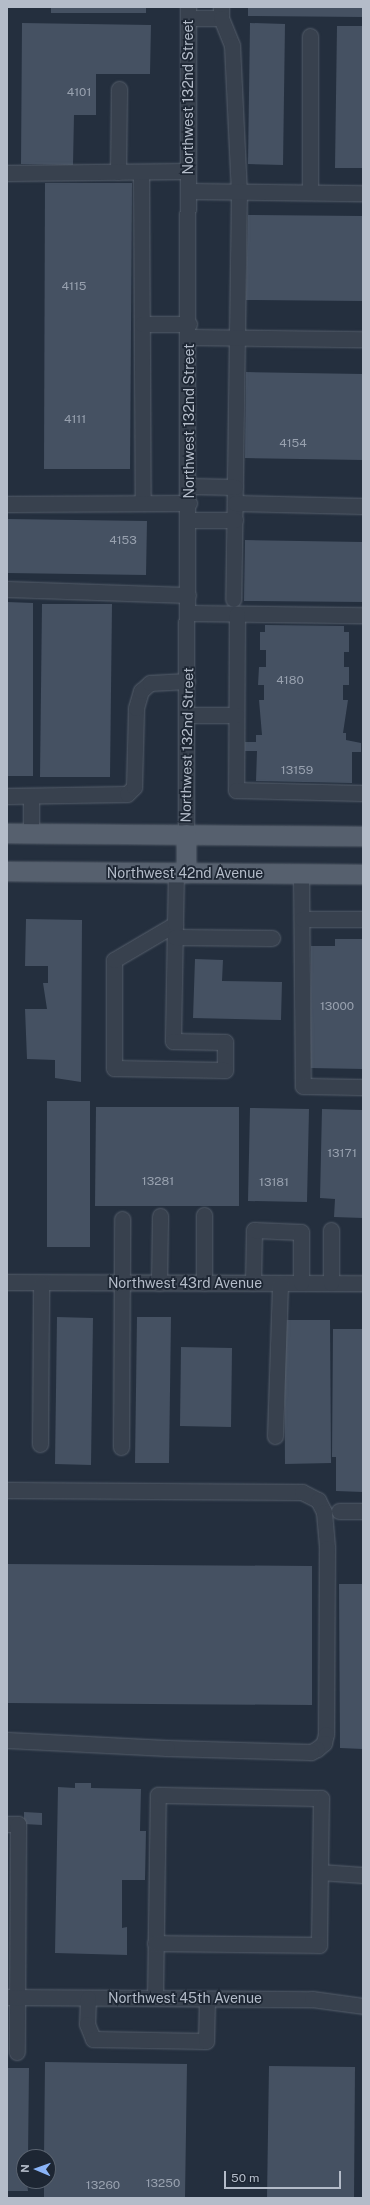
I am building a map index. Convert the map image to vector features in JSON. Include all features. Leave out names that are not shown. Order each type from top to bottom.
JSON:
[{"type":"main road","points":[[7,833],[363,836]]},
{"type":"main road","points":[[181,873],[186,834]]},
{"type":"main road","name":"Northwest 42nd Avenue","points":[[7,871],[363,874]]},
{"type":"street","points":[[188,12],[221,13],[232,45],[239,191],[233,599]]},
{"type":"street","name":"Northwest 132nd Street","points":[[186,834],[189,520],[188,12]]},
{"type":"street","points":[[310,36],[310,192]]},
{"type":"street","points":[[118,172],[119,89]]},
{"type":"street","points":[[7,173],[188,171]]},
{"type":"street","points":[[141,172],[143,502]]},
{"type":"street","points":[[188,190],[363,193]]},
{"type":"street","points":[[142,324],[238,338],[363,339]]},
{"type":"street","points":[[189,486],[235,487]]},
{"type":"street","points":[[7,504],[143,502],[189,503]]},
{"type":"street","points":[[235,503],[363,506]]},
{"type":"street","points":[[189,520],[235,520]]},
{"type":"street","points":[[7,589],[188,595]]},
{"type":"street","points":[[188,613],[363,615]]},
{"type":"street","points":[[236,614],[236,790],[363,793]]},
{"type":"street","points":[[7,796],[127,794],[134,787],[136,708],[141,692],[150,683],[187,681]]},
{"type":"street","points":[[187,715],[236,715]]},
{"type":"street","points":[[31,796],[31,834]]},
{"type":"street","points":[[181,873],[175,930],[173,1041],[225,1042],[225,1070],[114,1068],[114,960],[175,930],[272,938]]},
{"type":"street","points":[[301,874],[303,1086],[363,1086]]},
{"type":"street","points":[[302,919],[363,919]]},
{"type":"street","points":[[159,1283],[160,1216]]},
{"type":"street","points":[[204,1216],[204,1283]]},
{"type":"street","points":[[122,1219],[122,1447]]},
{"type":"street","points":[[253,1283],[254,1230],[301,1232],[301,1283]]},
{"type":"street","points":[[331,1283],[332,1230]]},
{"type":"street","name":"Northwest 43rd Avenue","points":[[7,1282],[363,1283]]},
{"type":"street","points":[[40,1283],[40,1444]]},
{"type":"street","points":[[275,1436],[280,1283]]},
{"type":"street","points":[[7,1490],[302,1492],[318,1500],[324,1512],[327,1556],[326,1734],[324,1743],[318,1749],[311,1752],[167,1748],[7,1740]]},
{"type":"street","points":[[339,1511],[363,1511]]},
{"type":"street","points":[[154,1998],[155,1943],[158,1795],[321,1798],[319,1945],[155,1943]]},
{"type":"street","points":[[7,1824],[18,1824],[12,1949],[12,1997],[17,2052]]},
{"type":"street","points":[[320,1872],[363,1875]]},
{"type":"street","name":"Northwest 45th Avenue","points":[[12,1997],[312,2000],[363,2006]]},
{"type":"street","points":[[88,1998],[87,2024],[93,2039],[206,2041],[206,1999]]},
{"type":"building","points":[[51,7],[146,7],[146,13],[51,13]]},
{"type":"building","points":[[248,7],[363,7],[363,17],[248,16]]},
{"type":"building","points":[[22,23],[151,25],[150,74],[96,74],[96,115],[74,115],[73,165],[21,164]]},
{"type":"building","points":[[250,23],[285,24],[283,165],[248,164]]},
{"type":"building","points":[[337,26],[363,26],[363,168],[335,168]]},
{"type":"building","points":[[45,183],[132,183],[130,469],[44,469]]},
{"type":"building","points":[[248,215],[363,216],[363,301],[246,300]]},
{"type":"building","points":[[246,372],[363,374],[363,460],[245,458]]},
{"type":"building","points":[[7,519],[147,521],[146,575],[7,573]]},
{"type":"building","points":[[245,540],[363,542],[363,602],[244,601]]},
{"type":"building","points":[[7,602],[33,603],[33,776],[7,776]]},
{"type":"building","points":[[42,604],[112,604],[110,777],[40,777]]},
{"type":"building","points":[[265,625],[344,626],[344,632],[349,632],[349,652],[344,652],[344,667],[349,667],[349,685],[343,685],[343,700],[348,700],[343,733],[346,733],[346,740],[361,743],[361,752],[352,752],[352,783],[256,781],[257,751],[245,751],[245,742],[256,742],[256,735],[262,735],[259,700],[264,700],[264,685],[258,685],[259,667],[266,667],[266,650],[260,650],[260,632],[265,632]]},
{"type":"building","points":[[26,919],[82,920],[81,1082],[55,1078],[55,1060],[27,1059],[25,1009],[47,1009],[43,983],[48,983],[48,966],[25,966]]},
{"type":"building","points":[[335,939],[363,939],[363,1069],[310,1068],[311,946],[335,946]]},
{"type":"building","points":[[195,959],[223,960],[222,981],[282,982],[281,1020],[193,1018]]},
{"type":"building","points":[[47,1101],[90,1101],[90,1247],[47,1247]]},
{"type":"building","points":[[96,1107],[239,1107],[239,1206],[95,1206]]},
{"type":"building","points":[[250,1108],[309,1109],[307,1202],[248,1201]]},
{"type":"building","points":[[322,1109],[363,1110],[363,1218],[334,1217],[335,1199],[320,1198]]},
{"type":"building","points":[[57,1317],[93,1318],[91,1465],[55,1464]]},
{"type":"building","points":[[137,1317],[171,1317],[169,1463],[135,1463]]},
{"type":"building","points":[[284,1320],[330,1320],[331,1463],[285,1464]]},
{"type":"building","points":[[333,1329],[363,1329],[363,1492],[336,1491],[336,1457],[332,1457]]},
{"type":"building","points":[[181,1347],[232,1348],[231,1427],[180,1426]]},
{"type":"building","points":[[7,1564],[312,1566],[312,1705],[7,1703]]},
{"type":"building","points":[[339,1584],[363,1584],[363,1749],[340,1748]]},
{"type":"building","points":[[75,1783],[91,1783],[91,1788],[141,1789],[140,1831],[146,1831],[145,1880],[122,1880],[122,1928],[127,1927],[127,1955],[55,1953],[58,1787],[75,1788]]},
{"type":"building","points":[[24,1812],[42,1813],[42,1825],[24,1824]]},
{"type":"building","points":[[45,2062],[187,2064],[185,2198],[44,2198],[44,2189],[56,2189],[56,2149],[44,2149]]},
{"type":"building","points":[[269,2066],[355,2067],[354,2198],[267,2198]]},
{"type":"building","points":[[7,2068],[29,2068],[28,2149],[16,2149],[16,2189],[28,2189],[28,2191],[7,2191]]}]
